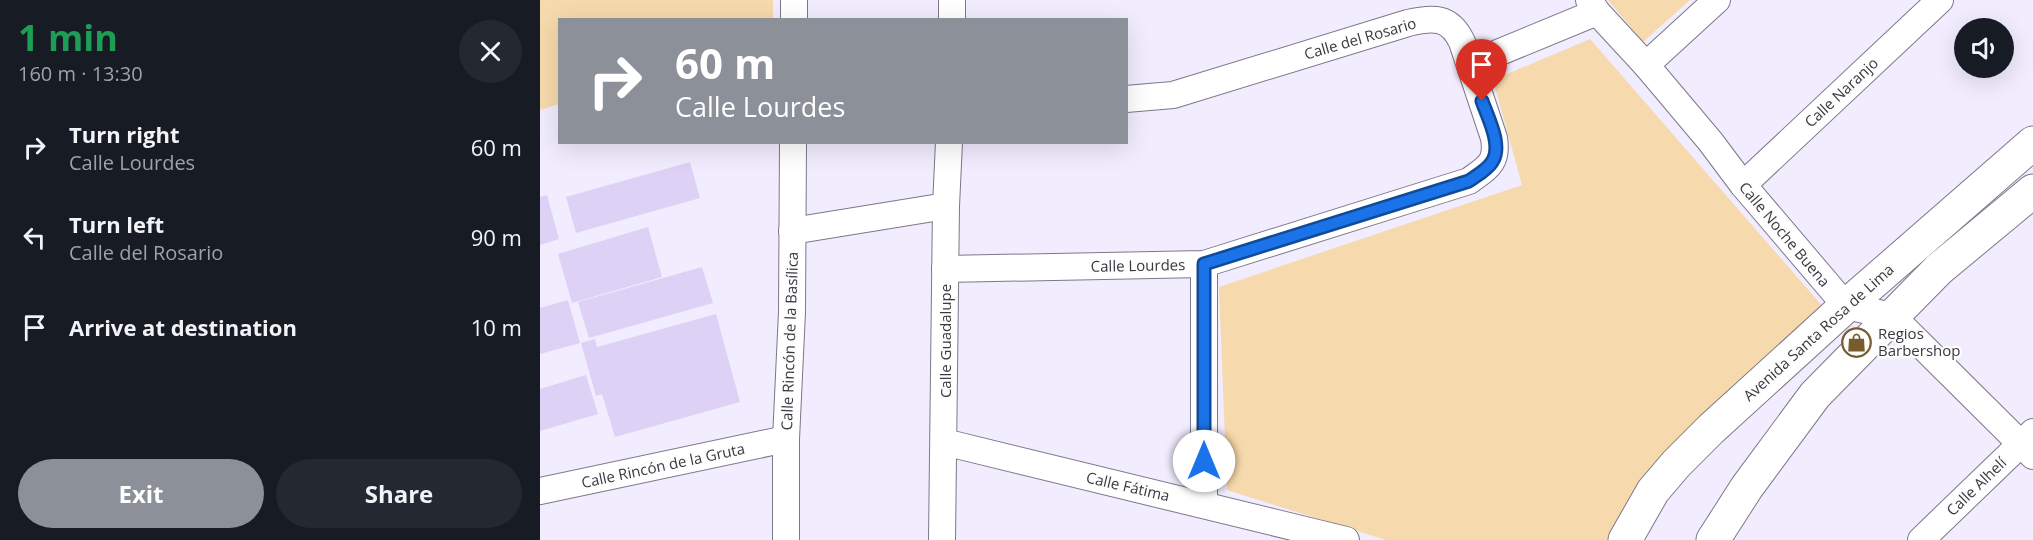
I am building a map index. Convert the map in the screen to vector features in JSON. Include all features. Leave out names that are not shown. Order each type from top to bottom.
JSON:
[{"type":"street","points":[[794,0],[794,18]]},
{"type":"street","points":[[952,0],[952,18]]},
{"type":"street","points":[[1646,65],[1717,0]]},
{"type":"street","name":"Calle Naranjo","points":[[1743,184],[1940,0]]},
{"type":"street","points":[[1471,64],[1593,6]]},
{"type":"street","name":"Calle Noche Buena","points":[[1593,6],[1646,65],[1846,306]]},
{"type":"street","name":"Calle del Rosario","points":[[1128,99],[1173,94],[1425,19],[1438,19],[1457,30],[1471,64],[1494,138],[1496,150],[1492,163]]},
{"type":"street","name":"Avenida Santa Rosa de Lima","points":[[1625,540],[1653,491],[1711,429],[1846,306],[2033,143]]},
{"type":"street","name":"Calle Rincón de la Basílica","points":[[786,540],[786,439],[792,312],[793,144]]},
{"type":"street","name":"Calle Guadalupe","points":[[942,540],[946,206],[949,144]]},
{"type":"street","name":"Calle Lourdes","points":[[945,269],[1204,264],[1469,181],[1492,163]]},
{"type":"street","points":[[1713,540],[1747,487],[1815,395],[1940,269],[2033,191]]},
{"type":"street","points":[[792,231],[946,206]]},
{"type":"street","points":[[1204,264],[1204,504]]},
{"type":"street","points":[[1846,306],[1892,316],[2029,444]]},
{"type":"street","name":"Calle Rincón de la Gruta","points":[[540,491],[786,439]]},
{"type":"street","name":"Calle Fátima","points":[[944,442],[1346,540]]},
{"type":"street","name":"Calle Alhelí","points":[[1920,540],[2029,444]]},
{"type":"street","points":[[1638,540],[1651,540]]},
{"type":"shaded area","points":[[540,0],[773,0],[773,18],[558,18],[558,104],[540,110]]},
{"type":"shaded area","points":[[1608,0],[1690,0],[1643,42]]},
{"type":"shaded area","points":[[1590,39],[1824,308],[1613,540],[1386,540],[1227,490],[1219,287],[1522,185],[1493,80]]},
{"type":"building","points":[[690,162],[700,198],[576,233],[566,197]]},
{"type":"building","points":[[547,195],[559,239],[540,245],[540,197]]},
{"type":"building","points":[[648,227],[662,277],[572,303],[558,254]]},
{"type":"building","points":[[702,267],[713,303],[589,338],[578,302]]},
{"type":"building","points":[[568,300],[580,343],[540,354],[540,308]]},
{"type":"building","points":[[716,314],[740,402],[615,437],[602,394],[596,396],[581,343],[595,339],[597,347]]},
{"type":"building","points":[[586,375],[598,414],[540,431],[540,389]]},
{"type":"place","name":"Regios Barbershop","points":[[1857,342]]},
{"type":"route","points":[[1204,461],[1204,264],[1469,181],[1492,163],[1496,150],[1482,101]]}]
